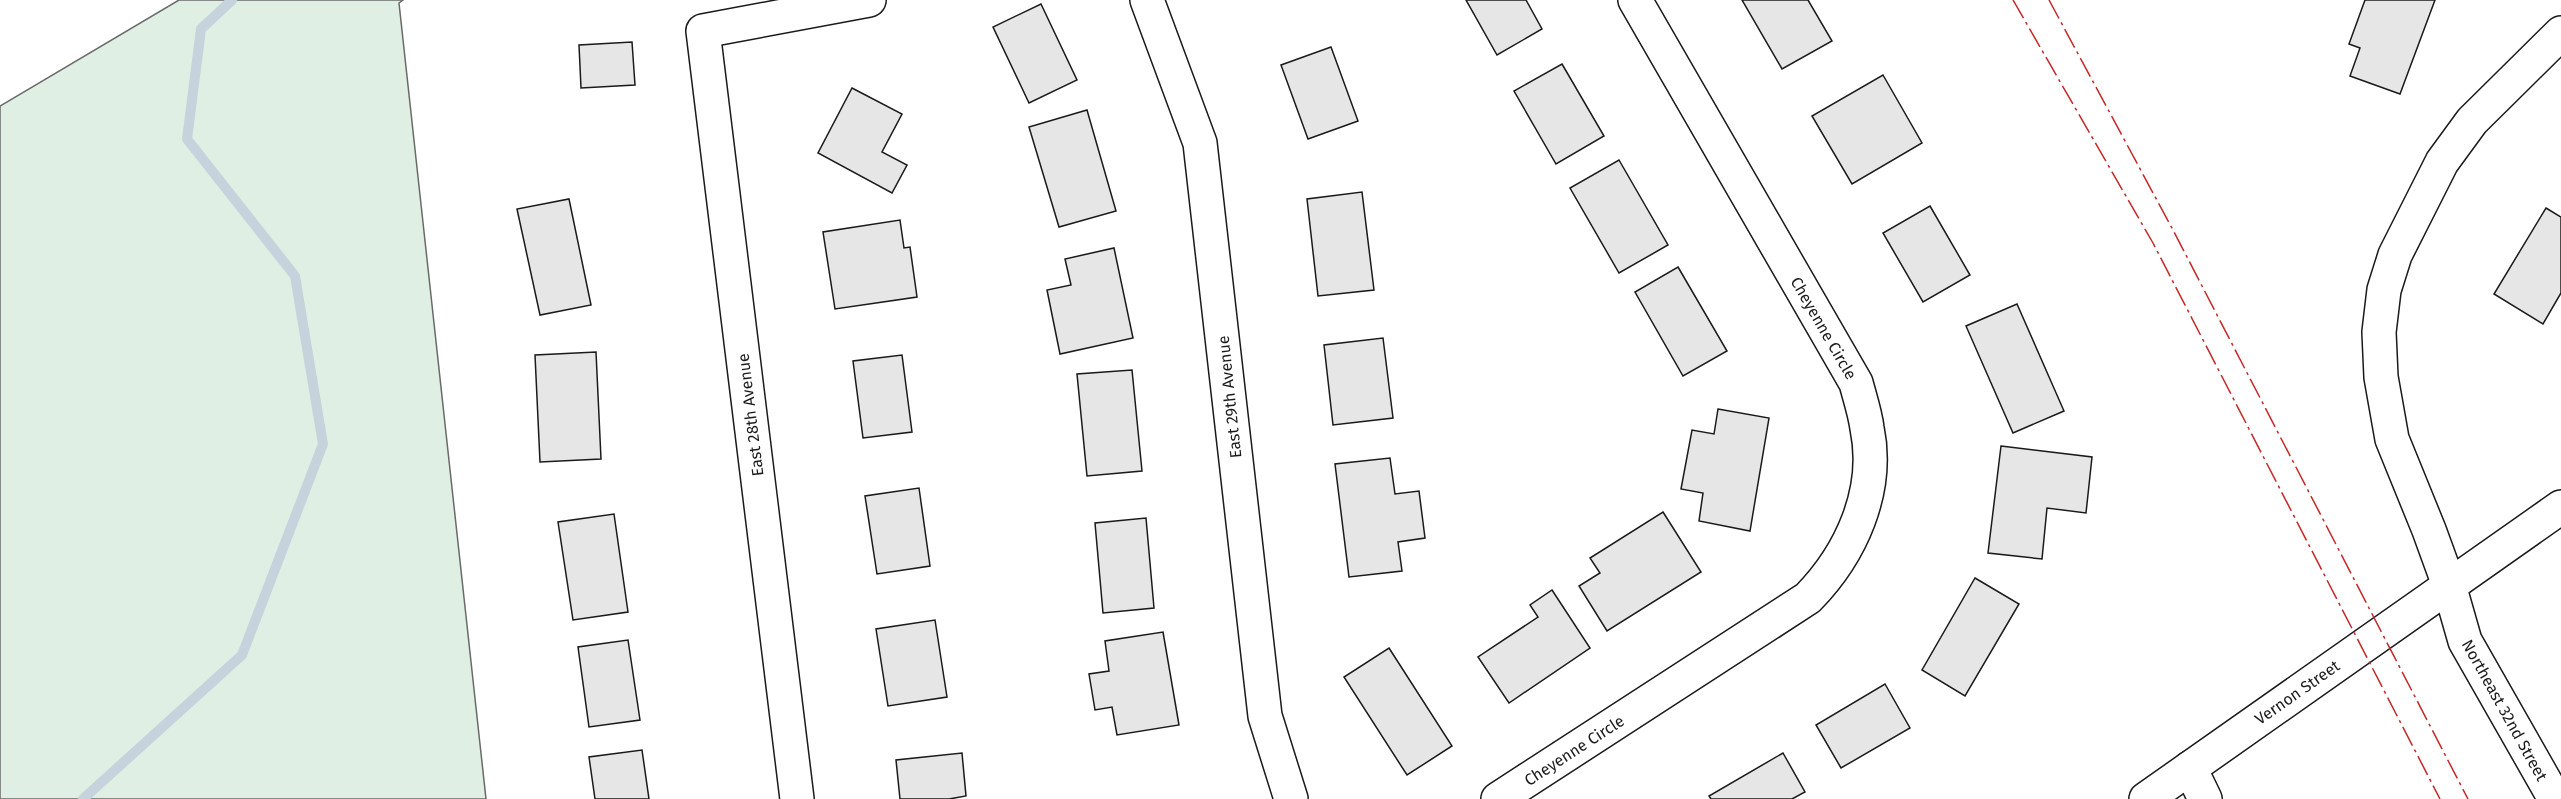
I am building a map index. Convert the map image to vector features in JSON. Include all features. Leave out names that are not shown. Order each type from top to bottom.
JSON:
[{"type":"street","name":"East 28th Avenue","points":[[797,799],[703,31],[869,0]]},
{"type":"street","name":"East 29th Avenue","points":[[1147,0],[1200,143],[1265,716],[1292,799]]},
{"type":"street","name":"Cheyenne Circle","points":[[1498,799],[1808,598],[1824,582],[1850,542],[1859,521],[1869,475],[1868,428],[1856,383],[1635,0]]},
{"type":"street","name":"Northeast 32nd Street","points":[[2555,799],[2464,641],[2449,585],[2392,440],[2380,366],[2379,332],[2384,290],[2395,255],[2442,162],[2472,121],[2561,33]]},
{"type":"street","name":"Vernon Street","points":[[2146,799],[2561,507]]},
{"type":"street","points":[[2190,768],[2205,799]]},
{"type":"green space","points":[[179,0],[403,0],[399,3],[486,799],[0,799],[0,106]]},
{"type":"building","points":[[1466,0],[1526,0],[1542,29],[1497,55]]},
{"type":"building","points":[[1742,0],[1808,0],[1832,41],[1782,69]]},
{"type":"building","points":[[2365,0],[2435,0],[2400,94],[2350,76],[2360,48],[2349,44]]},
{"type":"building","points":[[1041,4],[1077,80],[1029,103],[993,27]]},
{"type":"building","points":[[632,42],[635,85],[581,88],[579,45]]},
{"type":"building","points":[[1331,47],[1358,121],[1308,139],[1281,65]]},
{"type":"building","points":[[1562,64],[1604,136],[1556,164],[1514,91]]},
{"type":"building","points":[[1883,75],[1922,143],[1852,184],[1812,116]]},
{"type":"building","points":[[852,88],[902,114],[882,152],[907,165],[892,193],[818,153]]},
{"type":"building","points":[[1087,110],[1116,211],[1059,227],[1029,127]]},
{"type":"building","points":[[1619,160],[1668,245],[1619,273],[1570,188]]},
{"type":"building","points":[[1362,192],[1374,290],[1318,296],[1307,199]]},
{"type":"building","points":[[569,199],[591,305],[540,315],[517,209]]},
{"type":"building","points":[[1930,206],[1970,275],[1923,302],[1883,233]]},
{"type":"building","points":[[2546,208],[2561,217],[2561,293],[2543,324],[2494,294]]},
{"type":"building","points":[[900,220],[904,248],[910,247],[917,297],[835,309],[823,232]]},
{"type":"building","points":[[1114,248],[1133,338],[1060,354],[1047,290],[1071,285],[1065,259]]},
{"type":"building","points":[[1678,267],[1727,351],[1683,376],[1635,292]]},
{"type":"building","points":[[2017,304],[2064,411],[2013,433],[1966,326]]},
{"type":"building","points":[[1383,338],[1393,418],[1333,425],[1324,345]]},
{"type":"building","points":[[596,352],[601,459],[540,462],[535,355]]},
{"type":"building","points":[[902,355],[912,432],[863,438],[853,361]]},
{"type":"building","points":[[1132,370],[1142,471],[1087,476],[1077,374]]},
{"type":"building","points":[[1718,409],[1769,418],[1750,531],[1699,521],[1703,493],[1681,489],[1692,430],[1714,434]]},
{"type":"building","points":[[2001,446],[2092,457],[2086,513],[2047,508],[2042,559],[1988,553]]},
{"type":"building","points":[[1390,458],[1395,494],[1419,491],[1425,538],[1398,542],[1402,571],[1349,577],[1335,464]]},
{"type":"building","points":[[919,488],[930,566],[877,574],[865,496]]},
{"type":"building","points":[[1663,512],[1701,572],[1607,631],[1579,586],[1600,573],[1590,558]]},
{"type":"building","points":[[614,514],[628,612],[573,620],[558,522]]},
{"type":"building","points":[[1146,518],[1154,608],[1103,613],[1095,523]]},
{"type":"building","points":[[1975,578],[2019,604],[1965,696],[1922,670]]},
{"type":"building","points":[[1552,590],[1590,648],[1509,703],[1478,657],[1538,617],[1530,605]]},
{"type":"building","points":[[935,620],[947,697],[888,706],[876,629]]},
{"type":"building","points":[[1163,632],[1179,725],[1117,735],[1112,707],[1095,710],[1089,674],[1109,671],[1105,641]]},
{"type":"building","points":[[628,640],[640,720],[589,727],[578,647]]},
{"type":"building","points":[[1389,648],[1452,746],[1407,775],[1344,677]]},
{"type":"building","points":[[1885,684],[1910,728],[1841,768],[1816,725]]},
{"type":"building","points":[[642,750],[649,799],[595,799],[589,757]]},
{"type":"building","points":[[962,753],[966,796],[949,799],[900,799],[896,760]]},
{"type":"building","points":[[1783,753],[1805,792],[1792,799],[1711,799],[1709,796]]},
{"type":"waterway","points":[[83,799],[242,655],[323,444],[295,276],[187,139],[201,29],[232,0]]},
{"type":"power","points":[[2013,0],[2153,243],[2440,799]]},
{"type":"power","points":[[2049,0],[2173,230],[2468,799]]}]
